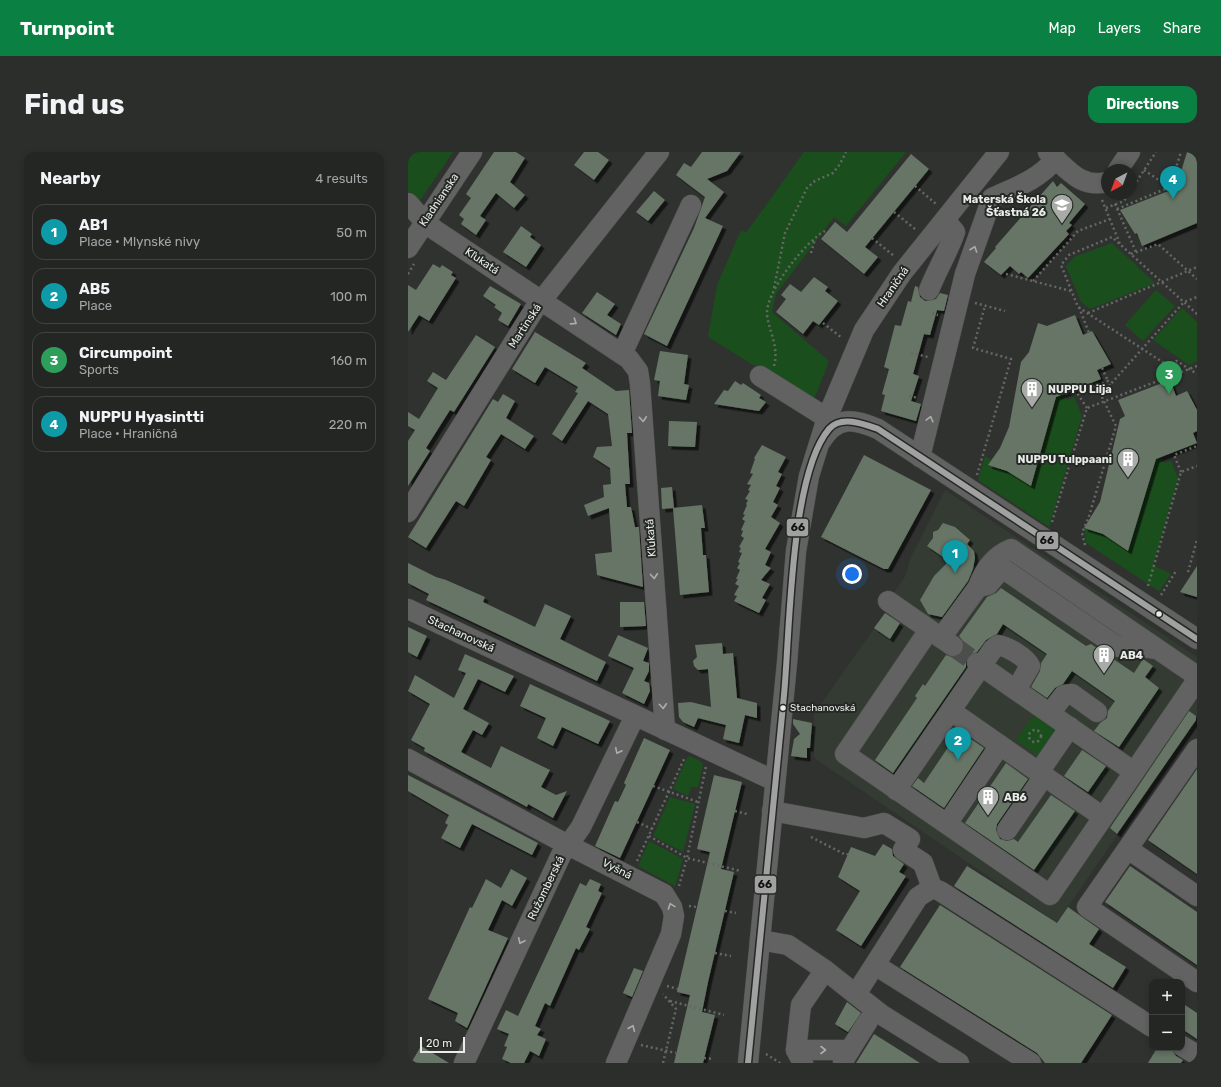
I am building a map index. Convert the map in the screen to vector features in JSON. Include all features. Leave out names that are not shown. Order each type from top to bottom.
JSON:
[{"type":"street","name":"Kladnianska","points":[[408,248],[472,152]]},
{"type":"street","name":"Martinská","points":[[408,512],[541,300],[659,152]]},
{"type":"street","name":"Hraničná","points":[[756,1058],[760,940],[787,663],[796,551],[806,488],[814,457],[838,389],[864,330],[942,213],[999,152]]},
{"type":"street","points":[[1122,164],[1130,152]]},
{"type":"street","points":[[920,457],[965,274],[992,198],[1033,180],[1052,155],[1082,182],[1101,183]]},
{"type":"street","name":"Kľukatá","points":[[408,203],[424,222],[622,354],[634,364],[640,384],[665,730]]},
{"type":"street","points":[[622,354],[691,204]]},
{"type":"street","points":[[929,290],[935,275],[948,252],[955,232],[942,213]]},
{"type":"street","points":[[765,379],[827,418]]},
{"type":"street","points":[[838,389],[848,407],[860,423],[878,429],[1197,639]]},
{"type":"street","name":"Hraničná","points":[[820,442],[832,426],[848,422],[860,423]]},
{"type":"street","points":[[1197,676],[1157,649],[1136,646],[1118,647],[1002,568],[988,584],[978,587],[941,638],[845,754],[1050,895],[1197,680]]},
{"type":"street","points":[[888,601],[941,638]]},
{"type":"street","name":"Stachanovská","points":[[408,610],[775,781]]},
{"type":"street","points":[[896,790],[951,711],[979,665],[993,649],[998,646],[1009,649],[1030,666],[1016,690]]},
{"type":"street","points":[[979,665],[1134,772]]},
{"type":"street","points":[[1050,713],[1064,695],[1072,694],[1097,712]]},
{"type":"street","points":[[951,711],[1103,817]]},
{"type":"street","name":"Ružomberská","points":[[464,1063],[561,855],[584,822],[635,716]]},
{"type":"street","points":[[1006,830],[1070,727]]},
{"type":"street","points":[[947,824],[1000,745]]},
{"type":"street","points":[[1197,749],[1087,907],[1197,982]]},
{"type":"street","name":"Vyšná","points":[[408,758],[568,845],[664,894],[672,907],[674,916],[671,934],[616,1063]]},
{"type":"street","points":[[772,811],[864,828],[884,823],[910,839],[903,850],[924,863],[932,888]]},
{"type":"street","points":[[1128,849],[1197,896]]},
{"type":"street","points":[[856,994],[918,897],[932,888]]},
{"type":"street","points":[[932,888],[940,891],[1149,1024]]},
{"type":"street","points":[[760,940],[788,945],[825,970],[882,1015],[958,1063]]},
{"type":"street","points":[[875,965],[1031,1063]]},
{"type":"street","points":[[825,970],[801,1005],[800,1056],[846,1056],[868,1021]]},
{"type":"street","points":[[1185,1048],[1197,1055]]},
{"type":"path","points":[[765,379],[777,355],[767,313],[785,233],[806,188],[815,181],[833,173],[840,164],[846,152]]},
{"type":"path","points":[[1137,181],[1156,152]]},
{"type":"path","points":[[1170,187],[1181,152]]},
{"type":"path","points":[[1144,170],[1170,187]]},
{"type":"path","points":[[915,186],[942,213]]},
{"type":"path","points":[[1117,209],[1170,187]]},
{"type":"path","points":[[1105,200],[1106,208],[1121,245]]},
{"type":"path","points":[[1106,208],[1125,200]]},
{"type":"path","points":[[1115,204],[1136,252]]},
{"type":"path","points":[[894,212],[919,232]]},
{"type":"path","points":[[1033,281],[1078,231],[1110,219]]},
{"type":"path","points":[[773,290],[805,247],[816,238],[818,234],[825,231]]},
{"type":"path","points":[[1089,333],[1060,265],[1069,255],[1112,237],[1197,314]]},
{"type":"path","points":[[811,253],[816,238]]},
{"type":"path","points":[[872,238],[898,259]]},
{"type":"path","points":[[1130,254],[1158,244],[1197,279]]},
{"type":"path","points":[[1088,313],[1163,283],[1197,267]]},
{"type":"path","points":[[1006,274],[1072,292]]},
{"type":"path","points":[[1085,545],[1082,533],[1089,516],[1116,426],[1101,395],[1184,302],[1197,297]]},
{"type":"path","points":[[959,298],[1005,311]]},
{"type":"path","points":[[976,480],[1011,359],[973,348],[985,306]]},
{"type":"path","points":[[1078,307],[1167,365],[1178,361],[1197,374]]},
{"type":"path","points":[[823,323],[844,340]]},
{"type":"path","points":[[1087,408],[1197,366]]},
{"type":"path","points":[[1102,368],[1110,385]]},
{"type":"path","points":[[1087,408],[1077,393],[1108,381]]},
{"type":"path","points":[[1050,529],[1087,408]]},
{"type":"path","points":[[1148,586],[1181,472],[1174,455],[1197,446]]},
{"type":"path","points":[[1181,472],[1197,466]]},
{"type":"path","points":[[1188,572],[1197,540]]},
{"type":"path","points":[[1161,595],[1176,571]]},
{"type":"path","points":[[1036,730],[1039,731],[1041,737],[1040,740],[1038,742],[1032,741],[1029,736],[1030,732],[1036,730]]},
{"type":"path","points":[[634,867],[687,753]]},
{"type":"path","points":[[677,891],[687,858],[706,764]]},
{"type":"path","points":[[653,786],[698,802]]},
{"type":"path","points":[[735,811],[747,814]]},
{"type":"path","points":[[637,822],[652,829]]},
{"type":"path","points":[[806,835],[846,855],[852,852]]},
{"type":"path","points":[[649,836],[687,858],[741,871]]},
{"type":"path","points":[[725,911],[736,913]]},
{"type":"path","points":[[715,954],[731,956]]},
{"type":"path","points":[[662,986],[678,989]]},
{"type":"path","points":[[660,990],[676,1009],[663,1063]]},
{"type":"path","points":[[670,1001],[724,1015]]},
{"type":"path","points":[[636,1044],[676,1053]]},
{"type":"path","points":[[704,1058],[714,1059]]},
{"type":"path","points":[[756,1058],[780,1063]]},
{"type":"shaded area","points":[[945,490],[1197,657],[1197,719],[1057,923],[814,758],[814,714],[887,610],[892,595],[906,575],[910,559]]},
{"type":"green space","points":[[408,152],[453,152],[419,202],[408,191]]},
{"type":"green space","points":[[804,152],[906,152],[846,226],[834,217],[776,294],[772,312],[829,361],[813,402],[708,337],[717,285],[741,230],[746,233]]},
{"type":"green space","points":[[1112,243],[1155,283],[1090,309],[1081,302],[1066,266],[1074,257]]},
{"type":"green space","points":[[1156,290],[1175,306],[1143,341],[1125,325]]},
{"type":"green space","points":[[1182,308],[1197,322],[1197,361],[1189,365],[1153,340]]},
{"type":"green space","points":[[1060,384],[1067,400],[1074,397],[1082,416],[1049,527],[978,480],[985,456],[991,460],[988,465],[1007,471],[1031,485]]},
{"type":"green space","points":[[1158,451],[1163,463],[1171,461],[1178,478],[1153,565],[1171,574],[1159,591],[1086,543],[1084,528],[1103,534],[1128,551]]},
{"type":"green space","points":[[1034,715],[1055,730],[1038,755],[1016,740]]},
{"type":"green space","points":[[690,756],[702,762],[703,765],[698,787],[691,787],[688,796],[673,789],[687,758]]},
{"type":"green space","points":[[670,797],[695,804],[683,852],[653,836]]},
{"type":"green space","points":[[649,841],[683,859],[675,886],[638,866]]},
{"type":"building","points":[[494,152],[516,152],[525,158],[510,182],[525,195],[514,208],[496,193],[480,216],[486,220],[476,235],[461,224],[464,219],[459,215],[471,198],[466,194]]},
{"type":"building","points":[[584,152],[598,152],[609,160],[594,180],[574,165]]},
{"type":"building","points":[[702,152],[741,152],[727,171],[707,179],[724,192],[705,218],[723,226],[667,346],[644,334],[694,228],[705,197],[676,175],[684,163],[691,167]]},
{"type":"building","points":[[1187,152],[1197,152],[1197,223],[1142,246],[1137,233],[1135,234],[1120,210],[1176,188]]},
{"type":"building","points":[[911,154],[929,169],[865,247],[878,257],[864,274],[821,239],[835,222],[847,232]]},
{"type":"building","points":[[1053,181],[1057,187],[1061,183],[1085,204],[1069,223],[1072,225],[1066,231],[1069,234],[1028,278],[1021,272],[1019,274],[1010,266],[1001,275],[984,262],[996,248],[995,247]]},
{"type":"building","points":[[654,191],[665,200],[648,221],[636,212]]},
{"type":"building","points":[[521,226],[532,234],[530,237],[541,245],[526,267],[503,252]]},
{"type":"building","points":[[433,264],[440,268],[442,265],[453,272],[451,275],[456,278],[429,321],[419,315],[408,332],[408,285],[416,290]]},
{"type":"building","points":[[814,277],[828,287],[825,291],[838,301],[819,325],[813,321],[803,334],[776,312],[786,299],[781,295],[790,284],[801,292]]},
{"type":"building","points":[[490,286],[521,304],[508,326],[498,320],[502,313],[494,307],[496,305],[483,296]]},
{"type":"building","points":[[915,286],[918,287],[920,297],[925,301],[936,299],[940,293],[948,295],[944,311],[937,310],[930,335],[924,334],[913,374],[919,376],[911,401],[921,404],[916,421],[881,411],[885,395],[882,394],[889,369],[884,367],[895,325],[901,326],[908,301],[911,302]]},
{"type":"building","points":[[597,292],[615,304],[607,315],[621,324],[616,335],[582,313]]},
{"type":"building","name":"NUPPU Lilja","points":[[1075,315],[1083,335],[1092,331],[1111,364],[1097,370],[1101,379],[1056,397],[1031,486],[1007,471],[988,465],[1000,448],[1009,427],[1021,362],[1029,352],[1038,323],[1047,326]]},
{"type":"building","points":[[535,332],[586,363],[582,368],[616,391],[629,390],[632,433],[627,433],[630,484],[625,484],[627,507],[631,507],[635,527],[639,527],[643,587],[597,575],[595,554],[612,552],[609,508],[588,516],[584,505],[604,497],[603,485],[611,484],[610,468],[593,457],[597,447],[612,446],[608,414],[588,401],[562,441],[552,434],[578,393],[575,392],[578,387],[545,367],[535,383],[512,369]]},
{"type":"building","points":[[476,335],[495,347],[454,412],[450,410],[426,448],[430,451],[408,486],[408,441],[415,430],[408,426],[408,412],[419,419],[438,388],[427,381],[433,372],[446,380]]},
{"type":"building","points":[[660,351],[688,355],[684,384],[689,385],[686,400],[658,396],[660,381],[654,380]]},
{"type":"building","name":"NUPPU Tulppaani","points":[[1170,380],[1176,396],[1187,391],[1197,410],[1197,431],[1193,433],[1197,443],[1156,459],[1128,551],[1103,534],[1084,528],[1100,502],[1120,419],[1125,416],[1118,400]]},
{"type":"building","points":[[735,381],[741,385],[743,383],[761,395],[759,398],[766,402],[759,411],[714,404],[724,390],[728,391]]},
{"type":"building","points":[[503,394],[515,401],[506,418],[534,436],[525,449],[501,434],[486,457],[491,460],[464,506],[456,501],[426,548],[408,537],[493,399],[498,402]]},
{"type":"building","points":[[669,421],[697,422],[695,447],[668,446]]},
{"type":"building","points":[[762,445],[786,457],[778,472],[782,474],[776,486],[780,488],[773,502],[778,505],[771,517],[780,523],[765,549],[771,552],[765,565],[771,568],[761,580],[770,584],[762,598],[766,600],[759,613],[734,601],[737,596],[734,595],[739,586],[735,584],[740,570],[737,568],[740,563],[738,562],[742,553],[739,552],[741,548],[739,547],[744,538],[741,536],[743,531],[741,530],[745,521],[742,519],[745,515],[743,514],[748,500],[745,499],[750,491],[748,490],[751,485],[747,484],[753,474],[750,473],[755,459],[754,458]]},
{"type":"building","points":[[864,455],[931,490],[888,569],[884,569],[821,537]]},
{"type":"building","points":[[672,487],[674,508],[662,509],[661,488]]},
{"type":"building","points":[[702,505],[705,528],[701,528],[703,555],[706,555],[709,592],[680,595],[673,508]]},
{"type":"building","points":[[943,523],[955,527],[970,540],[967,544],[974,551],[975,558],[973,569],[968,581],[942,617],[928,614],[920,600],[934,576],[949,561],[927,546],[933,538],[933,532],[938,530]]},
{"type":"building","points":[[408,563],[436,577],[485,597],[483,602],[535,627],[545,604],[571,616],[560,639],[606,662],[597,681],[426,600],[429,594],[408,583]]},
{"type":"building","points":[[1197,566],[1197,597],[1180,592]]},
{"type":"building","points":[[1001,588],[1086,646],[1091,644],[1134,673],[1143,659],[1153,666],[1145,677],[1159,688],[1119,747],[1094,731],[1100,723],[1107,718],[1108,711],[1115,701],[1072,671],[1063,684],[1055,688],[1047,698],[1031,687],[1040,671],[1041,663],[1047,654],[1003,624],[997,634],[986,640],[977,652],[968,656],[966,667],[893,773],[875,760],[917,698],[915,696],[923,684],[925,686],[946,655],[952,657],[962,653],[964,647],[963,641],[959,636],[987,597],[996,593]]},
{"type":"building","points":[[620,602],[644,602],[646,626],[620,627]]},
{"type":"building","points":[[885,613],[900,623],[890,639],[874,628]]},
{"type":"building","points":[[408,627],[427,636],[417,657],[408,652]]},
{"type":"building","points":[[618,635],[648,648],[643,661],[649,663],[649,671],[644,681],[649,683],[650,691],[644,704],[622,693],[634,668],[608,656]]},
{"type":"building","points":[[722,643],[723,654],[733,653],[737,698],[757,703],[757,718],[745,715],[739,743],[723,739],[726,725],[698,718],[694,727],[683,722],[679,717],[678,703],[691,702],[711,707],[708,669],[698,670],[694,666],[693,661],[697,657],[695,645]]},
{"type":"building","points":[[465,654],[514,676],[505,692],[478,679],[463,709],[489,723],[482,735],[473,730],[461,752],[491,768],[501,746],[550,770],[541,787],[556,795],[567,791],[553,818],[528,804],[527,807],[424,751],[425,748],[411,740],[430,704],[408,691],[415,675],[454,698],[466,673],[458,670]]},
{"type":"building","points":[[530,684],[610,721],[598,744],[562,727],[553,746],[537,738],[546,718],[520,706]]},
{"type":"building","points":[[1189,711],[1196,716],[1196,720],[1117,834],[1110,828]]},
{"type":"building","points":[[793,719],[812,723],[810,748],[807,748],[807,758],[791,756],[794,739],[800,734],[793,724]]},
{"type":"building","points":[[959,731],[984,748],[944,808],[912,786],[918,778],[924,783]]},
{"type":"building","points":[[644,738],[670,750],[620,858],[595,846],[615,801],[618,802],[626,785],[624,783]]},
{"type":"building","points":[[1082,750],[1106,766],[1088,792],[1064,776]]},
{"type":"building","name":"AB6","points":[[1006,763],[1028,779],[997,824],[996,830],[1000,839],[1007,841],[1014,839],[1018,842],[1051,795],[1075,811],[1034,870],[965,823]]},
{"type":"building","points":[[1197,769],[1197,874],[1148,840]]},
{"type":"building","points":[[408,775],[538,843],[532,855],[472,824],[460,848],[441,838],[448,825],[445,823],[449,815],[408,791]]},
{"type":"building","points":[[714,775],[742,782],[721,869],[734,872],[702,1012],[715,1015],[703,1063],[674,1063],[690,995],[677,992],[710,852],[697,849]]},
{"type":"building","points":[[883,844],[892,849],[893,856],[904,864],[899,872],[906,876],[861,946],[836,930],[860,891],[838,877],[851,847],[875,856]]},
{"type":"building","points":[[967,866],[1057,923],[1068,907],[1099,929],[1089,944],[1126,967],[1113,988],[954,886]]},
{"type":"building","points":[[1130,866],[1197,912],[1197,965],[1105,902]]},
{"type":"building","points":[[511,869],[527,878],[512,906],[502,900],[488,930],[508,938],[467,1028],[455,1021],[458,1013],[428,999],[470,907],[472,908],[486,879],[501,888]]},
{"type":"building","points":[[590,879],[601,884],[598,891],[602,893],[586,927],[590,929],[579,950],[576,948],[550,1006],[545,1003],[535,1026],[541,1029],[537,1035],[546,1039],[539,1056],[530,1051],[524,1063],[511,1063],[502,1059],[507,1047],[504,1046],[509,1034],[497,1029],[506,1010],[518,1016],[580,883],[586,886]]},
{"type":"building","points":[[940,905],[1112,1015],[1081,1063],[1045,1063],[1037,1053],[900,967]]},
{"type":"building","points":[[634,968],[643,971],[632,997],[623,993]]},
{"type":"building","points":[[847,1002],[861,1013],[848,1032],[835,1024]]},
{"type":"building","points":[[1185,1005],[1197,1013],[1197,1039],[1185,1031]]},
{"type":"building","points":[[874,1034],[890,1044],[920,1063],[856,1063]]},
{"type":"building","points":[[421,1046],[449,1063],[411,1063]]},
{"type":"building","points":[[1155,1051],[1173,1051],[1176,1056],[1183,1060],[1181,1063],[1148,1063]]},
{"type":"tunnel","points":[[953,646],[977,663]]},
{"type":"transit line","name":"66","points":[[748,1063],[784,695],[794,556],[799,517],[806,481],[816,451],[829,429],[840,422],[860,423],[878,429],[1197,639]]},
{"type":"place","name":"NUPPU Hyasintti","points":[[1173,199]]},
{"type":"place","name":"Materská Škola Šťastná 26","points":[[1062,224]]},
{"type":"place","name":"Circumpoint","points":[[1169,394]]},
{"type":"place","name":"NUPPU Lilja","points":[[1032,408]]},
{"type":"place","name":"NUPPU Tulppaani","points":[[1128,478]]},
{"type":"place","name":"AB1","points":[[955,573]]},
{"type":"place","name":"AB4","points":[[1104,674]]},
{"type":"place","name":"Stachanovská","points":[[783,708]]},
{"type":"place","name":"AB5","points":[[958,760]]},
{"type":"place","name":"AB6","points":[[988,816]]}]
